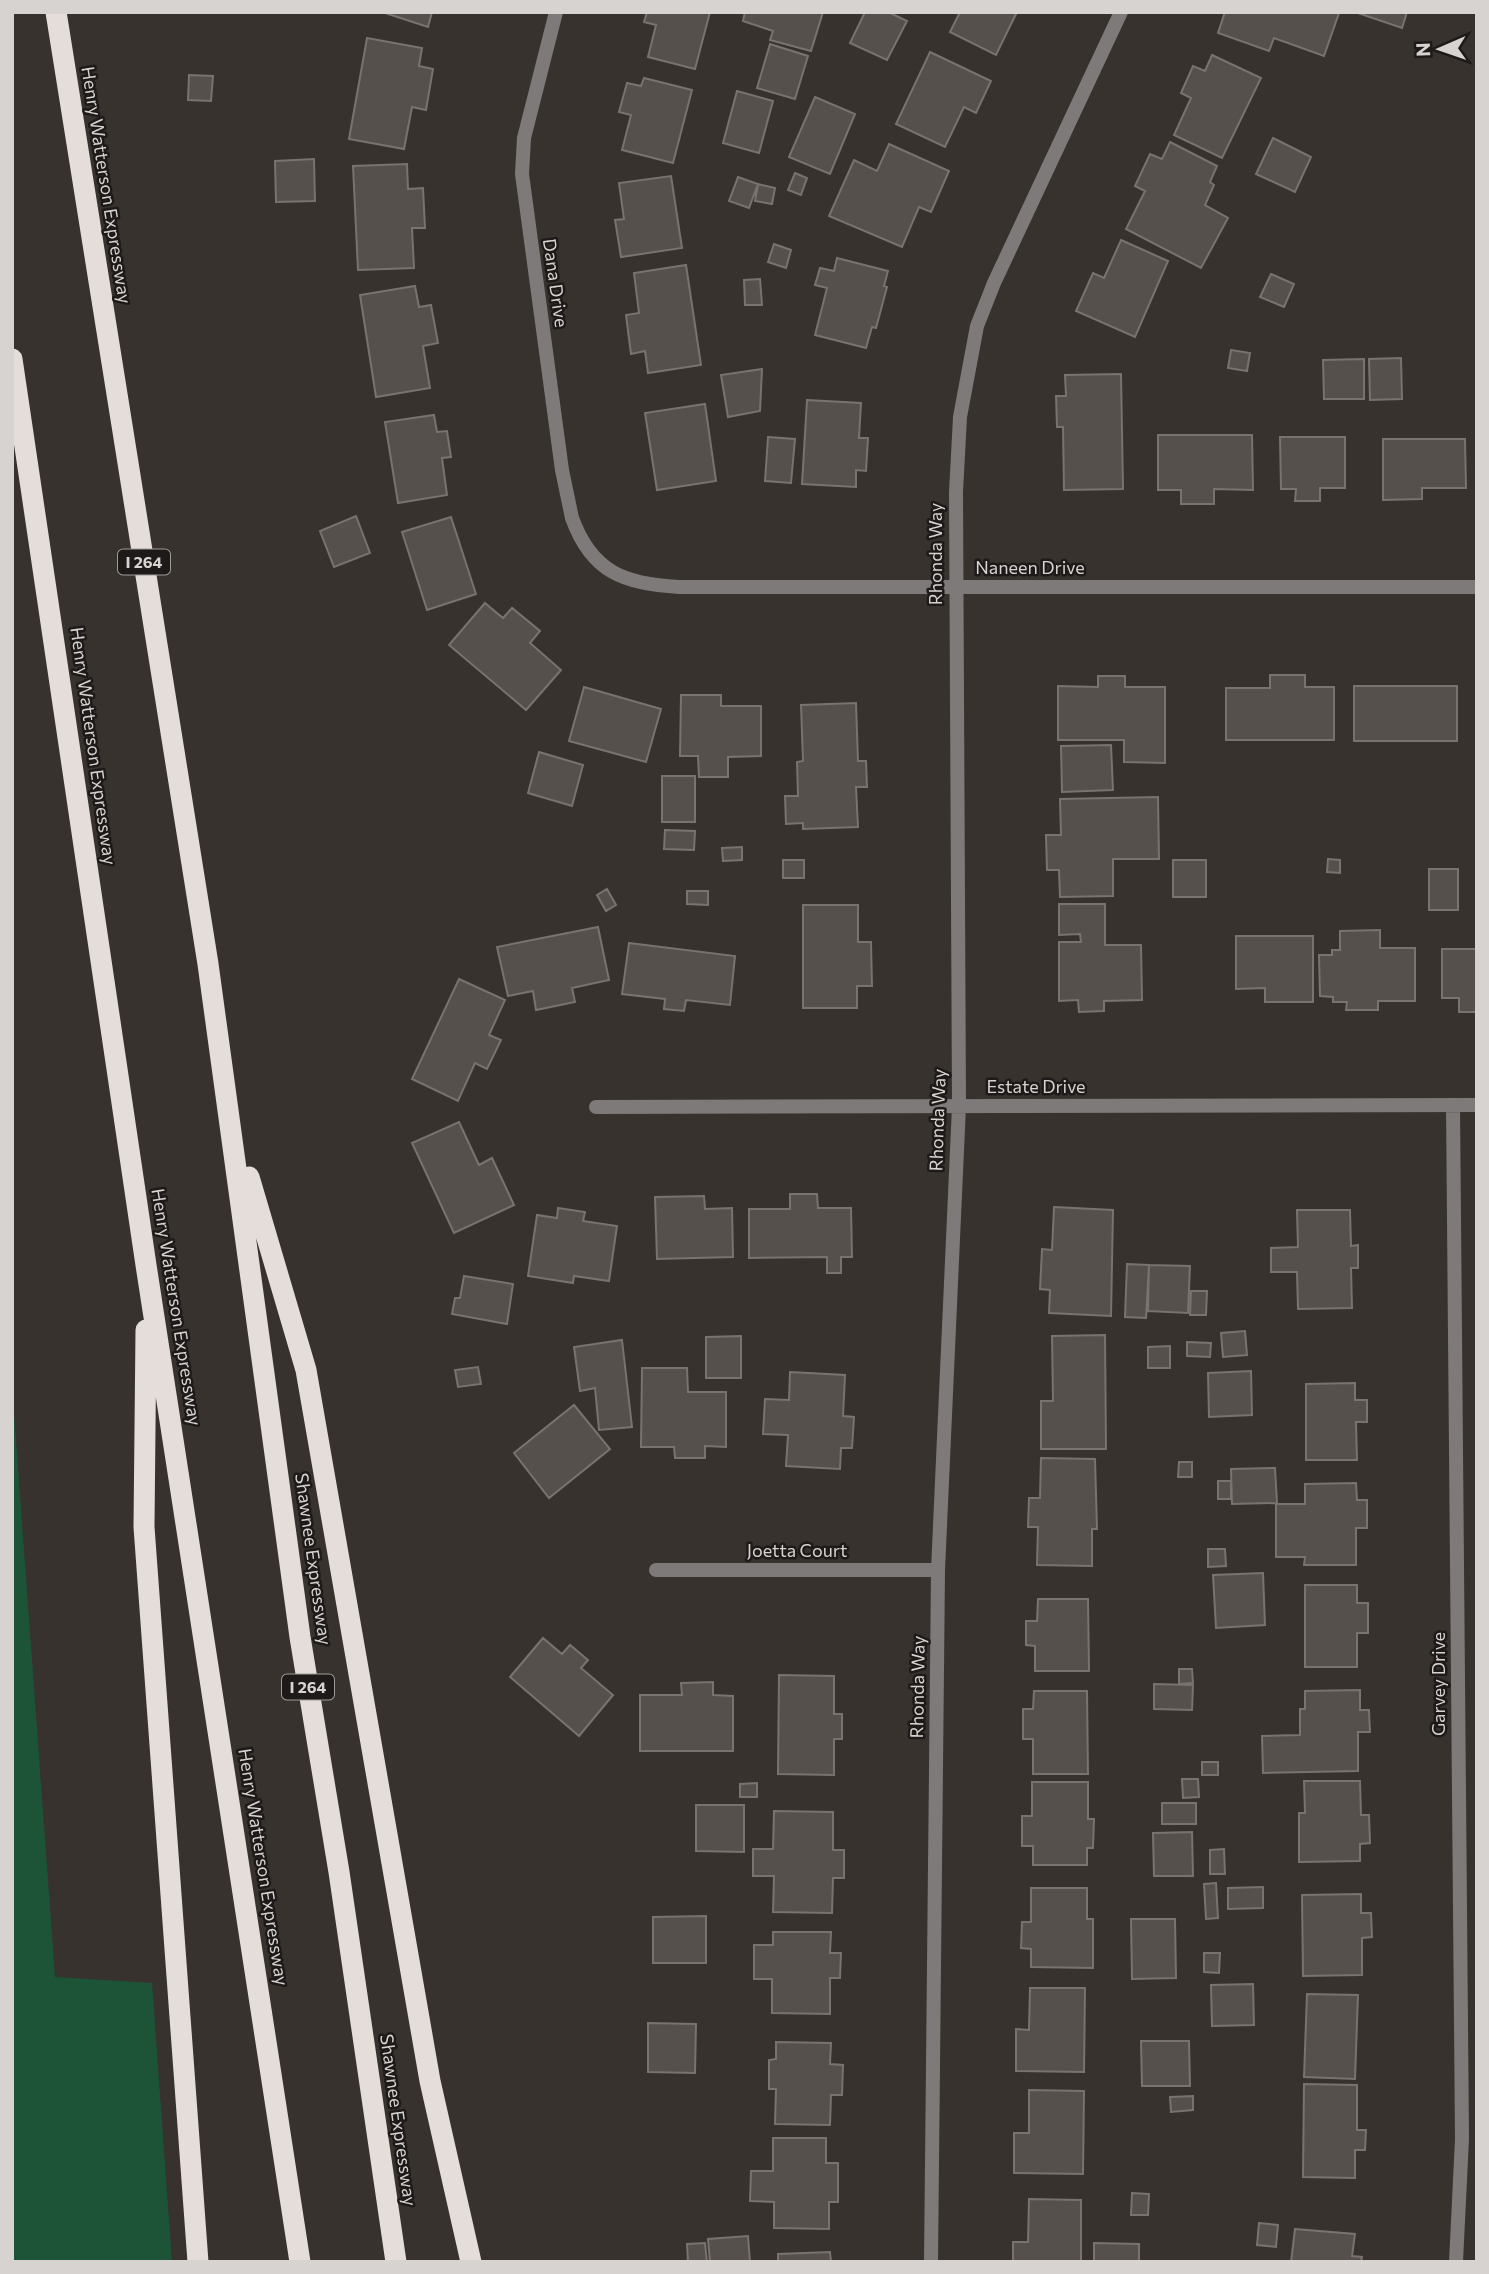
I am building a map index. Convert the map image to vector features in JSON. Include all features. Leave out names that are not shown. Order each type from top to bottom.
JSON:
[{"type":"highway","name":"Henry Watterson Expressway","points":[[56,12],[229,1111]]},
{"type":"highway","name":"Henry Watterson Expressway","points":[[12,359],[146,1265],[300,2262]]},
{"type":"highway","name":"Shawnee Expressway","points":[[229,1111],[300,1637],[339,1872],[396,2262]]},
{"type":"highway","points":[[229,1111],[306,1370],[430,2081],[471,2262]]},
{"type":"highway","points":[[146,1265],[144,1527],[198,2262]]},
{"type":"street","name":"Dana Drive","points":[[556,12],[524,138],[522,174],[562,470],[572,518],[580,540],[592,556]]},
{"type":"street","name":"Rhonda Way","points":[[931,2262],[938,1570],[959,1106],[955,588],[960,417],[977,326],[1121,12]]},
{"type":"street","name":"Naneen Drive","points":[[592,556],[601,566],[627,580],[649,585],[955,588],[1477,587]]},
{"type":"street","name":"Garvey Drive","points":[[1453,1105],[1462,2139],[1455,2262]]},
{"type":"street","name":"Estate Drive","points":[[596,1107],[1477,1105]]},
{"type":"street","name":"Joetta Court","points":[[656,1570],[938,1570]]},
{"type":"green space","points":[[12,1385],[55,1977],[152,1983],[172,2262],[12,2262]]},
{"type":"building","points":[[382,12],[432,12],[428,27]]},
{"type":"building","points":[[647,12],[710,12],[695,69],[648,57],[656,25],[644,22]]},
{"type":"building","points":[[745,12],[823,12],[811,51],[770,40],[773,31],[743,21]]},
{"type":"building","points":[[865,12],[888,12],[907,21],[887,60],[850,43]]},
{"type":"building","points":[[960,12],[1017,12],[996,55],[950,32]]},
{"type":"building","points":[[1225,12],[1339,13],[1324,56],[1274,38],[1269,51],[1218,33]]},
{"type":"building","points":[[1355,12],[1407,12],[1402,28]]},
{"type":"building","points":[[367,38],[422,48],[419,66],[433,69],[426,110],[412,107],[404,149],[349,139]]},
{"type":"building","points":[[770,44],[808,56],[795,99],[757,88]]},
{"type":"building","points":[[930,52],[991,81],[976,113],[964,107],[945,147],[896,124]]},
{"type":"building","points":[[1212,55],[1261,78],[1222,158],[1174,135],[1191,98],[1181,93],[1193,66],[1205,71]]},
{"type":"building","points":[[189,75],[213,76],[211,101],[188,100]]},
{"type":"building","points":[[644,78],[692,90],[673,163],[622,150],[631,115],[619,112],[627,83],[641,86]]},
{"type":"building","points":[[737,91],[773,101],[759,153],[723,143]]},
{"type":"building","points":[[815,97],[855,114],[830,174],[789,157]]},
{"type":"building","points":[[1273,138],[1311,157],[1295,192],[1256,174]]},
{"type":"building","points":[[1170,142],[1217,166],[1210,182],[1214,185],[1205,205],[1228,218],[1201,268],[1126,229],[1145,191],[1135,186],[1150,154],[1162,159]]},
{"type":"building","points":[[889,144],[949,171],[931,212],[919,207],[902,247],[829,216],[854,160],[877,171]]},
{"type":"building","points":[[314,159],[315,201],[276,202],[275,161]]},
{"type":"building","points":[[407,164],[408,189],[423,188],[425,228],[412,228],[414,268],[358,270],[353,166]]},
{"type":"building","points":[[795,173],[807,178],[801,195],[788,190]]},
{"type":"building","points":[[671,176],[682,248],[621,257],[615,220],[624,219],[619,183]]},
{"type":"building","points":[[738,177],[758,184],[749,208],[729,201]]},
{"type":"building","points":[[758,184],[775,188],[772,204],[755,201]]},
{"type":"building","points":[[1121,240],[1168,261],[1135,337],[1076,311],[1093,273],[1104,278]]},
{"type":"building","points":[[774,244],[791,250],[786,268],[768,262]]},
{"type":"building","points":[[837,258],[888,271],[884,286],[887,287],[876,328],[872,327],[866,348],[815,335],[827,288],[815,285],[820,268],[834,271]]},
{"type":"building","points":[[686,265],[701,365],[648,373],[645,351],[631,354],[626,315],[639,313],[634,273]]},
{"type":"building","points":[[1271,274],[1294,284],[1284,307],[1260,297]]},
{"type":"building","points":[[760,279],[762,305],[745,305],[744,280]]},
{"type":"building","points":[[415,286],[419,307],[431,305],[438,343],[423,346],[430,388],[376,397],[360,295]]},
{"type":"building","points":[[1231,350],[1250,353],[1247,371],[1228,368]]},
{"type":"building","points":[[1401,358],[1402,399],[1370,400],[1369,359]]},
{"type":"building","points":[[1364,359],[1364,399],[1324,399],[1323,360]]},
{"type":"building","points":[[762,369],[760,411],[728,417],[721,375]]},
{"type":"building","points":[[1121,374],[1123,489],[1064,490],[1063,427],[1057,427],[1056,396],[1066,396],[1065,375]]},
{"type":"building","points":[[807,400],[861,403],[859,438],[868,438],[866,471],[856,470],[856,487],[802,484]]},
{"type":"building","points":[[705,404],[716,481],[657,490],[645,413]]},
{"type":"building","points":[[434,415],[437,432],[447,431],[451,457],[442,458],[447,495],[398,503],[385,422]]},
{"type":"building","points":[[1158,435],[1252,435],[1253,490],[1214,489],[1214,504],[1181,504],[1181,490],[1158,490]]},
{"type":"building","points":[[768,437],[795,439],[791,483],[765,481]]},
{"type":"building","points":[[1280,437],[1345,437],[1345,488],[1320,488],[1320,501],[1295,501],[1296,489],[1281,489]]},
{"type":"building","points":[[1383,439],[1465,439],[1466,488],[1422,488],[1422,499],[1383,500]]},
{"type":"building","points":[[356,516],[370,553],[334,567],[320,531]]},
{"type":"building","points":[[451,517],[476,594],[427,610],[402,532]]},
{"type":"building","points":[[485,603],[503,618],[512,608],[540,631],[530,643],[561,670],[526,710],[449,645]]},
{"type":"building","points":[[1270,675],[1305,675],[1305,687],[1334,687],[1334,740],[1226,740],[1226,688],[1270,688]]},
{"type":"building","points":[[1098,676],[1125,676],[1125,687],[1165,687],[1165,763],[1124,762],[1124,740],[1058,740],[1058,686],[1098,687]]},
{"type":"building","points":[[1354,686],[1457,686],[1457,741],[1354,741]]},
{"type":"building","points":[[584,687],[661,709],[646,762],[569,741]]},
{"type":"building","points":[[681,695],[721,695],[721,706],[761,706],[761,756],[728,757],[728,777],[699,777],[698,756],[680,756]]},
{"type":"building","points":[[856,703],[858,761],[866,761],[867,787],[856,787],[858,827],[803,829],[803,823],[786,824],[785,796],[798,796],[797,762],[803,761],[801,705]]},
{"type":"building","points":[[1111,745],[1113,790],[1062,792],[1061,746]]},
{"type":"building","points":[[539,752],[583,765],[572,806],[528,793]]},
{"type":"building","points":[[662,776],[695,776],[695,822],[662,822]]},
{"type":"building","points":[[1158,797],[1159,859],[1113,859],[1113,896],[1060,897],[1059,870],[1047,870],[1046,835],[1061,835],[1060,799]]},
{"type":"building","points":[[665,830],[695,831],[694,850],[664,849]]},
{"type":"building","points":[[742,847],[742,860],[723,861],[722,848]]},
{"type":"building","points":[[1328,859],[1340,860],[1340,873],[1327,872]]},
{"type":"building","points":[[783,860],[804,860],[804,878],[783,878]]},
{"type":"building","points":[[1173,860],[1206,860],[1206,897],[1173,897]]},
{"type":"building","points":[[1429,869],[1458,869],[1458,910],[1429,910]]},
{"type":"building","points":[[607,889],[616,905],[606,911],[597,895]]},
{"type":"building","points":[[687,891],[708,891],[708,905],[687,904]]},
{"type":"building","points":[[1059,904],[1105,904],[1105,945],[1141,945],[1142,1000],[1104,1001],[1104,1011],[1079,1012],[1078,1000],[1059,1001],[1059,942],[1081,942],[1080,934],[1059,935]]},
{"type":"building","points":[[803,905],[858,905],[858,942],[871,942],[872,986],[857,986],[857,1008],[803,1008]]},
{"type":"building","points":[[598,927],[609,980],[572,988],[575,1002],[536,1010],[533,991],[508,996],[497,947]]},
{"type":"building","points":[[1380,930],[1380,948],[1415,948],[1415,1001],[1378,1001],[1378,1010],[1346,1010],[1347,1002],[1333,1002],[1333,997],[1320,996],[1319,955],[1332,955],[1332,950],[1340,950],[1340,931]]},
{"type":"building","points":[[1236,936],[1313,936],[1313,1002],[1265,1002],[1265,988],[1236,989]]},
{"type":"building","points":[[629,943],[735,956],[730,1005],[686,1000],[684,1011],[664,1009],[665,999],[622,994]]},
{"type":"building","points":[[1442,949],[1477,949],[1477,1012],[1459,1012],[1459,998],[1442,998]]},
{"type":"building","points":[[459,979],[505,1000],[489,1035],[501,1040],[487,1069],[475,1063],[458,1101],[412,1079]]},
{"type":"building","points":[[459,1122],[479,1165],[492,1158],[514,1205],[454,1233],[412,1143]]},
{"type":"building","points":[[790,1194],[817,1194],[818,1208],[851,1208],[852,1257],[841,1257],[841,1273],[827,1273],[827,1257],[749,1258],[749,1209],[790,1209]]},
{"type":"building","points":[[704,1196],[705,1209],[732,1208],[733,1257],[657,1259],[655,1197]]},
{"type":"building","points":[[1054,1207],[1113,1210],[1111,1316],[1049,1313],[1050,1290],[1040,1289],[1042,1249],[1052,1250]]},
{"type":"building","points":[[558,1208],[585,1212],[583,1221],[617,1226],[609,1281],[574,1276],[573,1283],[528,1276],[537,1215],[557,1218]]},
{"type":"building","points":[[1297,1210],[1350,1210],[1351,1246],[1358,1245],[1358,1268],[1351,1268],[1352,1308],[1298,1309],[1297,1272],[1271,1272],[1271,1248],[1298,1247]]},
{"type":"building","points":[[1127,1264],[1149,1265],[1146,1318],[1125,1317]]},
{"type":"building","points":[[1149,1265],[1190,1266],[1188,1313],[1148,1311]]},
{"type":"building","points":[[464,1276],[513,1284],[507,1324],[452,1314],[455,1298],[460,1298]]},
{"type":"building","points":[[1191,1291],[1207,1291],[1206,1315],[1190,1315]]},
{"type":"building","points":[[1245,1331],[1247,1355],[1223,1357],[1221,1333]]},
{"type":"building","points":[[1105,1335],[1106,1449],[1041,1449],[1041,1401],[1053,1401],[1052,1336]]},
{"type":"building","points":[[741,1336],[741,1378],[706,1378],[706,1337]]},
{"type":"building","points":[[622,1340],[632,1427],[599,1430],[595,1388],[580,1391],[574,1347]]},
{"type":"building","points":[[1187,1342],[1211,1343],[1210,1357],[1187,1356]]},
{"type":"building","points":[[1170,1346],[1170,1368],[1148,1368],[1148,1347]]},
{"type":"building","points":[[478,1367],[481,1384],[458,1387],[455,1370]]},
{"type":"building","points":[[642,1368],[687,1368],[688,1392],[726,1392],[726,1447],[705,1446],[705,1458],[675,1458],[674,1447],[641,1447]]},
{"type":"building","points":[[1251,1371],[1252,1415],[1209,1417],[1208,1373]]},
{"type":"building","points":[[790,1372],[845,1375],[843,1416],[854,1417],[852,1448],[841,1448],[840,1469],[786,1466],[788,1435],[763,1434],[765,1399],[789,1400]]},
{"type":"building","points":[[1355,1383],[1355,1400],[1367,1400],[1367,1422],[1356,1422],[1357,1460],[1306,1460],[1306,1384]]},
{"type":"building","points":[[574,1405],[610,1449],[549,1498],[514,1453]]},
{"type":"building","points":[[1041,1458],[1095,1459],[1097,1529],[1092,1529],[1092,1566],[1037,1565],[1038,1527],[1028,1527],[1029,1498],[1040,1498]]},
{"type":"building","points":[[1179,1462],[1192,1462],[1192,1477],[1178,1477]]},
{"type":"building","points":[[1275,1468],[1277,1503],[1232,1504],[1231,1469]]},
{"type":"building","points":[[1218,1481],[1231,1481],[1231,1499],[1218,1499]]},
{"type":"building","points":[[1356,1483],[1357,1500],[1367,1500],[1367,1528],[1356,1528],[1356,1565],[1304,1565],[1305,1557],[1276,1557],[1276,1504],[1305,1504],[1305,1484]]},
{"type":"building","points":[[1208,1549],[1225,1549],[1226,1566],[1208,1567]]},
{"type":"building","points":[[1263,1573],[1265,1625],[1216,1628],[1213,1575]]},
{"type":"building","points":[[1305,1585],[1357,1585],[1357,1603],[1368,1603],[1368,1633],[1357,1633],[1357,1667],[1305,1667]]},
{"type":"building","points":[[1038,1599],[1088,1599],[1089,1671],[1035,1671],[1035,1646],[1026,1645],[1026,1621],[1037,1621]]},
{"type":"building","points":[[543,1638],[562,1654],[570,1645],[588,1660],[581,1668],[613,1695],[579,1736],[510,1677]]},
{"type":"building","points":[[1179,1669],[1192,1669],[1193,1683],[1179,1684]]},
{"type":"building","points":[[779,1675],[834,1676],[834,1714],[842,1714],[842,1739],[834,1739],[834,1775],[778,1774]]},
{"type":"building","points":[[713,1682],[713,1695],[733,1696],[733,1751],[640,1751],[640,1695],[682,1695],[681,1683]]},
{"type":"building","points":[[1154,1684],[1193,1685],[1192,1710],[1154,1709]]},
{"type":"building","points":[[1360,1690],[1360,1710],[1369,1710],[1370,1732],[1358,1732],[1358,1771],[1263,1773],[1262,1736],[1300,1735],[1300,1709],[1305,1709],[1305,1691]]},
{"type":"building","points":[[1034,1691],[1087,1691],[1088,1774],[1033,1774],[1033,1739],[1023,1739],[1023,1709],[1033,1709]]},
{"type":"building","points":[[1202,1762],[1218,1762],[1218,1775],[1202,1775]]},
{"type":"building","points":[[1182,1779],[1198,1779],[1199,1797],[1183,1798]]},
{"type":"building","points":[[1304,1781],[1360,1781],[1361,1815],[1369,1815],[1370,1843],[1360,1844],[1360,1861],[1299,1862],[1299,1813],[1305,1813]]},
{"type":"building","points":[[1032,1782],[1088,1782],[1088,1819],[1094,1819],[1093,1848],[1087,1848],[1087,1865],[1033,1865],[1033,1846],[1022,1846],[1022,1816],[1032,1816]]},
{"type":"building","points":[[757,1783],[757,1797],[740,1797],[740,1784]]},
{"type":"building","points":[[1162,1803],[1196,1803],[1196,1824],[1162,1824]]},
{"type":"building","points":[[696,1805],[744,1805],[744,1852],[696,1851]]},
{"type":"building","points":[[774,1811],[833,1812],[833,1850],[844,1850],[844,1878],[833,1878],[832,1913],[773,1912],[774,1876],[753,1876],[753,1849],[773,1849]]},
{"type":"building","points":[[1192,1832],[1193,1876],[1154,1876],[1153,1833]]},
{"type":"building","points":[[1224,1849],[1225,1874],[1210,1874],[1210,1850]]},
{"type":"building","points":[[1216,1883],[1218,1918],[1206,1919],[1204,1884]]},
{"type":"building","points":[[1263,1887],[1263,1908],[1228,1909],[1228,1888]]},
{"type":"building","points":[[1031,1888],[1087,1888],[1087,1919],[1093,1919],[1093,1968],[1031,1967],[1031,1949],[1021,1948],[1022,1922],[1031,1922]]},
{"type":"building","points":[[1361,1894],[1361,1913],[1371,1913],[1372,1937],[1362,1938],[1362,1975],[1303,1976],[1302,1895]]},
{"type":"building","points":[[706,1916],[706,1963],[653,1963],[653,1917]]},
{"type":"building","points":[[1131,1919],[1175,1919],[1176,1978],[1132,1979]]},
{"type":"building","points":[[773,1932],[831,1932],[830,1953],[841,1953],[840,1978],[830,1978],[830,2014],[772,2013],[772,1979],[754,1979],[754,1945],[773,1945]]},
{"type":"building","points":[[1204,1953],[1220,1953],[1219,1973],[1204,1972]]},
{"type":"building","points":[[1253,1984],[1254,2025],[1212,2026],[1211,1985]]},
{"type":"building","points":[[1030,1988],[1085,1988],[1084,2072],[1016,2071],[1016,2029],[1029,2030]]},
{"type":"building","points":[[1307,1994],[1358,1995],[1355,2079],[1304,2077]]},
{"type":"building","points":[[648,2023],[696,2024],[695,2073],[648,2072]]},
{"type":"building","points":[[1141,2041],[1189,2041],[1190,2086],[1142,2086]]},
{"type":"building","points":[[776,2042],[831,2043],[830,2064],[843,2065],[842,2095],[831,2095],[830,2125],[775,2124],[776,2089],[769,2089],[769,2060],[776,2059]]},
{"type":"building","points":[[1304,2084],[1357,2085],[1357,2130],[1366,2130],[1365,2150],[1355,2150],[1355,2178],[1303,2177]]},
{"type":"building","points":[[1029,2090],[1084,2091],[1083,2174],[1014,2173],[1014,2133],[1029,2133]]},
{"type":"building","points":[[1193,2096],[1193,2110],[1171,2112],[1170,2097]]},
{"type":"building","points":[[773,2138],[826,2138],[826,2163],[838,2163],[838,2202],[829,2202],[829,2229],[774,2228],[774,2202],[750,2201],[751,2171],[773,2171]]},
{"type":"building","points":[[1132,2193],[1149,2194],[1148,2215],[1131,2215]]},
{"type":"building","points":[[1029,2199],[1081,2200],[1081,2262],[1013,2262],[1013,2242],[1028,2242]]},
{"type":"building","points":[[1259,2223],[1278,2225],[1276,2247],[1257,2245]]},
{"type":"building","points":[[1295,2229],[1355,2234],[1352,2256],[1362,2257],[1361,2262],[1291,2262]]},
{"type":"building","points":[[748,2236],[750,2262],[710,2262],[708,2239]]},
{"type":"building","points":[[705,2243],[707,2262],[688,2262],[687,2244]]},
{"type":"building","points":[[1094,2243],[1139,2244],[1139,2262],[1094,2262]]},
{"type":"building","points":[[830,2252],[831,2262],[778,2262],[778,2254]]}]
